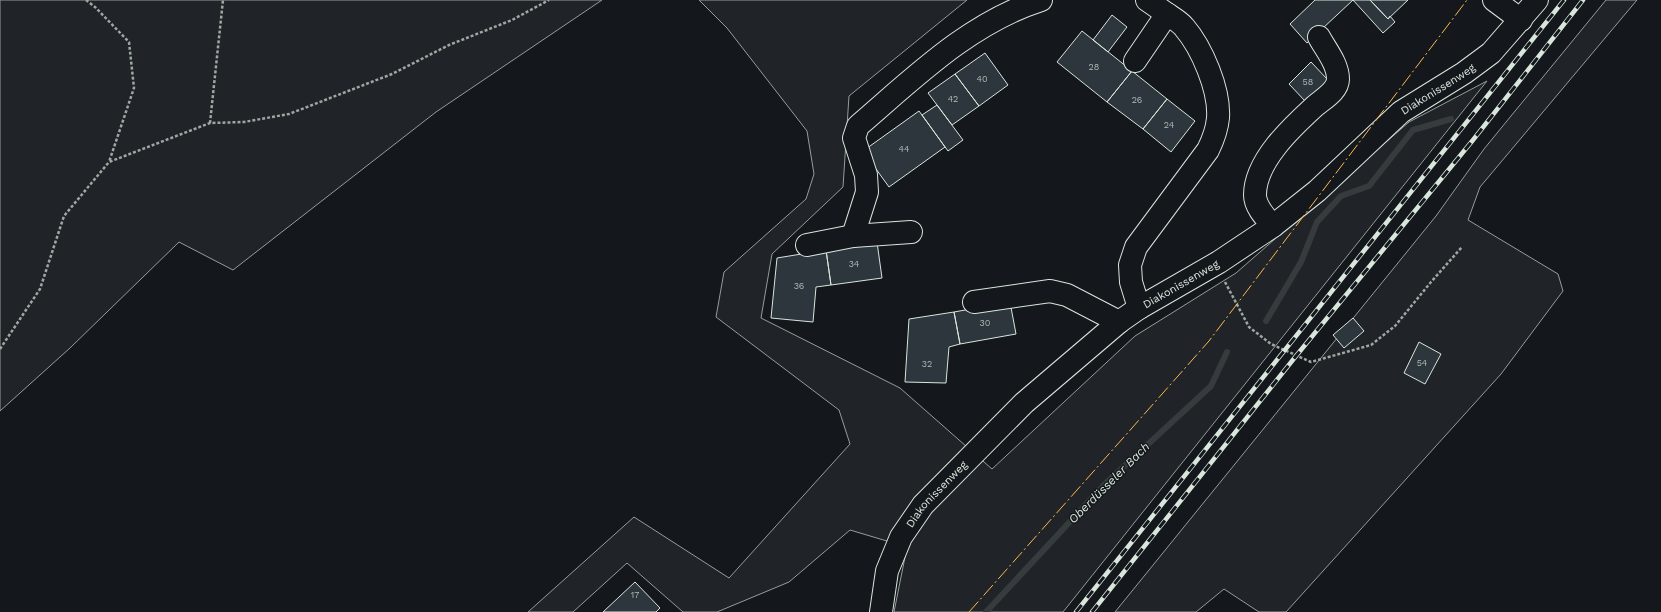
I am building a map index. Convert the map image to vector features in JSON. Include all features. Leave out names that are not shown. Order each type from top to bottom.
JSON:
[{"type":"street","points":[[853,236],[867,192],[866,175],[854,138],[858,126],[935,60],[972,33],[1025,5],[1041,0]]},
{"type":"street","points":[[1139,308],[1130,282],[1130,265],[1136,247],[1208,150],[1213,140],[1218,118],[1216,89],[1203,56],[1184,26],[1148,0]]},
{"type":"street","points":[[1494,0],[1521,20]]},
{"type":"street","name":"Diakonissenweg","points":[[881,612],[890,564],[901,538],[923,505],[1024,403],[1119,322],[1139,308],[1219,262],[1273,226],[1317,191],[1401,112],[1464,73],[1491,53],[1537,0]]},
{"type":"street","points":[[1134,60],[1167,14]]},
{"type":"street","points":[[1273,226],[1259,208],[1255,196],[1259,176],[1273,150],[1292,127],[1333,91],[1338,80],[1336,68],[1319,37]]},
{"type":"street","points":[[807,245],[853,236],[911,232]]},
{"type":"street","points":[[974,302],[1050,291],[1067,295],[1119,322]]},
{"type":"path","points":[[0,349],[40,289],[64,216],[109,162],[134,88],[129,42],[95,7],[86,0]]},
{"type":"path","points":[[210,123],[223,0]]},
{"type":"path","points":[[109,162],[210,123],[244,122],[289,114],[392,74],[449,45],[512,20],[549,0]]},
{"type":"path","points":[[1219,262],[1226,285],[1249,327],[1271,344],[1311,362],[1371,345],[1395,326],[1462,247]]},
{"type":"shaded area","points":[[0,0],[602,0],[436,112],[233,270],[179,242],[70,348],[0,411]]},
{"type":"shaded area","points":[[699,0],[967,0],[849,96],[843,187],[772,254],[761,318],[900,388],[992,469],[1135,336],[1236,273],[1409,122],[1487,81],[1063,612],[894,612],[907,547],[850,530],[789,582],[717,612],[683,612],[627,563],[573,612],[528,612],[634,517],[729,578],[850,444],[839,410],[716,317],[724,272],[806,199],[814,174],[807,131],[727,28]]},
{"type":"shaded area","points":[[1606,0],[1637,0],[1480,187],[1468,220],[1558,274],[1563,291],[1501,374],[1286,612],[1259,612],[1224,589],[1196,612],[1115,612],[1436,216],[1484,149]]},
{"type":"building","points":[[1315,0],[1353,0],[1307,43],[1290,24]]},
{"type":"building","points":[[1353,0],[1370,0],[1388,19],[1390,16],[1395,22],[1383,33]]},
{"type":"building","points":[[1370,0],[1408,0],[1388,19]]},
{"type":"building","points":[[1112,15],[1127,27],[1108,52],[1093,40]]},
{"type":"building","points":[[1082,31],[1132,71],[1107,102],[1057,62]]},
{"type":"building","points":[[985,53],[1008,85],[979,106],[955,74]]},
{"type":"building","points":[[1311,62],[1328,80],[1306,102],[1289,84]]},
{"type":"building","points":[[1132,71],[1167,99],[1143,129],[1107,102]]},
{"type":"building","points":[[955,74],[979,106],[952,125],[928,93]]},
{"type":"building","points":[[1167,99],[1195,121],[1171,152],[1143,129]]},
{"type":"building","points":[[937,105],[963,140],[948,151],[922,115]]},
{"type":"building","points":[[919,111],[945,147],[889,187],[863,151]]},
{"type":"building","points":[[877,242],[882,278],[831,285],[826,250]]},
{"type":"building","points":[[826,250],[831,285],[816,287],[813,322],[771,318],[777,258]]},
{"type":"building","points":[[1010,302],[1016,334],[960,344],[954,312]]},
{"type":"building","points":[[954,312],[960,344],[949,347],[946,383],[905,382],[909,319]]},
{"type":"building","points":[[1353,318],[1364,331],[1344,348],[1333,335]]},
{"type":"building","points":[[1419,342],[1441,354],[1425,384],[1404,373]]},
{"type":"building","points":[[635,582],[660,608],[656,612],[603,612]]},
{"type":"waterway","name":"Oberdüsseler Bach","points":[[1266,321],[1301,262],[1317,222],[1341,196],[1369,186],[1413,130],[1451,119]]},
{"type":"waterway","name":"Oberdüsseler Bach","points":[[986,612],[1105,484],[1211,386],[1227,352]]},
{"type":"railway","points":[[1076,612],[1564,0]]},
{"type":"railway","points":[[1092,612],[1296,356],[1473,140],[1583,0]]},
{"type":"power","points":[[969,612],[1209,341],[1467,0]]}]
